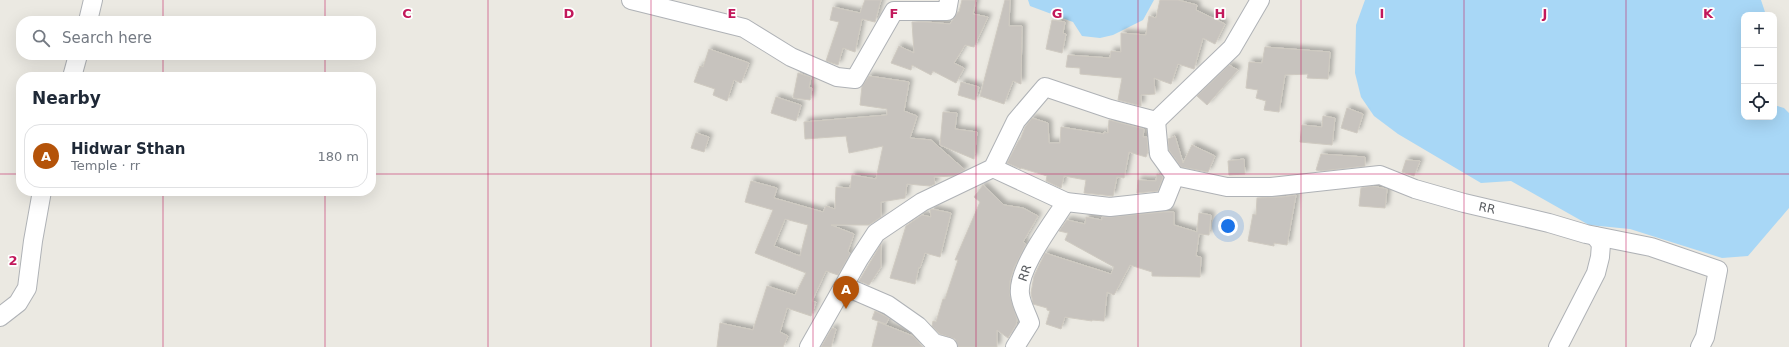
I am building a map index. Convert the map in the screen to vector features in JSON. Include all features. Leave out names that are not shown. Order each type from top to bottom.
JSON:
[{"type":"street","points":[[89,16],[93,0]]},
{"type":"street","points":[[630,0],[744,28],[791,57],[837,77],[855,79],[894,11],[947,11],[949,0]]},
{"type":"street","points":[[1156,121],[1232,48],[1260,0]]},
{"type":"street","points":[[73,72],[77,60]]},
{"type":"street","points":[[809,347],[876,233],[922,202],[993,168],[1016,121],[1045,87],[1110,109],[1156,121]]},
{"type":"street","points":[[993,168],[1066,202],[1110,207],[1165,201],[1175,176],[1159,154],[1156,121]]},
{"type":"street","name":"RR","points":[[1175,176],[1227,187],[1271,187],[1380,175],[1415,189],[1464,203],[1549,223],[1595,236],[1651,247],[1718,270],[1705,337],[1700,347]]},
{"type":"street","points":[[0,317],[18,303],[27,288],[41,196]]},
{"type":"street","name":"RR","points":[[1015,347],[1030,323],[1020,293],[1022,274],[1066,202]]},
{"type":"street","points":[[1558,347],[1596,273],[1600,257],[1601,244],[1595,236]]},
{"type":"street","points":[[844,286],[888,305],[918,326],[934,343],[948,347]]},
{"type":"water","points":[[1028,0],[1154,0],[1143,20],[1113,35],[1100,38],[1082,36],[1073,22],[1030,6]]},
{"type":"water","points":[[1365,0],[1761,0],[1765,12],[1741,12],[1741,120],[1777,120],[1777,106],[1784,108],[1789,113],[1789,208],[1748,256],[1722,258],[1630,229],[1589,225],[1511,181],[1481,183],[1398,134],[1374,116],[1361,97],[1355,73],[1356,25]]},
{"type":"building","points":[[865,0],[881,0],[875,22],[862,19],[855,52],[843,48],[838,65],[826,61],[839,22],[830,20],[833,7],[860,13]]},
{"type":"building","points":[[962,0],[976,0],[973,14],[988,17],[974,47],[965,45],[954,63],[964,68],[956,83],[933,71],[931,75],[912,65],[911,70],[891,63],[899,46],[914,53],[912,22],[950,24],[959,12]]},
{"type":"building","points":[[1005,0],[1010,0],[1009,26],[1022,26],[1021,84],[1013,81],[1004,104],[980,96]]},
{"type":"building","points":[[1160,0],[1178,0],[1197,5],[1196,10],[1225,24],[1215,44],[1203,38],[1194,69],[1178,64],[1171,84],[1154,78],[1155,94],[1141,95],[1141,106],[1118,100],[1122,78],[1080,74],[1080,68],[1066,67],[1068,55],[1110,58],[1111,51],[1121,52],[1121,33],[1146,35],[1149,16],[1156,18]]},
{"type":"building","points":[[1052,20],[1065,22],[1063,33],[1066,34],[1062,53],[1046,49]]},
{"type":"building","points":[[1265,47],[1330,52],[1328,79],[1307,78],[1308,74],[1285,75],[1279,112],[1264,110],[1266,101],[1256,98],[1258,90],[1246,88],[1249,62],[1262,63]]},
{"type":"building","points":[[709,49],[749,63],[741,83],[734,80],[727,101],[713,95],[715,89],[694,82],[700,66],[703,67]]},
{"type":"building","points":[[1229,65],[1238,70],[1207,105],[1197,96]]},
{"type":"building","points":[[798,73],[811,77],[809,88],[812,88],[810,100],[793,98]]},
{"type":"building","points":[[869,76],[909,82],[904,111],[917,116],[910,138],[931,140],[965,170],[953,176],[934,177],[935,184],[930,186],[907,184],[905,198],[881,202],[881,217],[869,225],[831,225],[854,234],[848,251],[850,254],[838,275],[826,271],[812,301],[816,302],[811,316],[787,308],[780,332],[788,336],[783,347],[717,347],[720,323],[753,330],[767,286],[795,295],[806,273],[755,253],[773,210],[745,202],[751,181],[777,188],[774,198],[823,212],[826,206],[835,209],[836,187],[850,188],[852,175],[876,179],[883,146],[849,153],[846,136],[805,139],[804,122],[887,115],[887,109],[860,105],[862,86]],"holes":[[[785,219],[808,225],[800,256],[774,246]]]},
{"type":"building","points":[[961,82],[979,87],[975,100],[958,95]]},
{"type":"building","points":[[776,97],[801,105],[796,121],[771,113]]},
{"type":"building","points":[[1347,108],[1363,114],[1357,133],[1341,128]]},
{"type":"building","points":[[943,112],[957,113],[955,129],[977,132],[974,159],[940,145]]},
{"type":"building","points":[[1323,116],[1335,118],[1332,145],[1300,142],[1302,125],[1322,127]]},
{"type":"building","points":[[1032,118],[1048,123],[1049,143],[1060,143],[1061,127],[1104,134],[1104,132],[1108,133],[1109,120],[1144,129],[1143,137],[1147,137],[1148,151],[1146,157],[1129,152],[1124,178],[1117,177],[1113,196],[1084,193],[1086,180],[1064,176],[1061,188],[1046,181],[1047,176],[1021,169],[1007,163],[1020,140],[1025,127]]},
{"type":"building","points":[[696,133],[709,137],[704,152],[691,148]]},
{"type":"building","points":[[1175,136],[1183,163],[1192,145],[1215,156],[1208,172],[1181,167],[1169,150],[1168,139]]},
{"type":"building","points":[[1321,154],[1365,157],[1365,166],[1321,171],[1316,170]]},
{"type":"building","points":[[1244,159],[1245,174],[1229,175],[1228,161]]},
{"type":"building","points":[[1406,160],[1420,161],[1414,176],[1402,172]]},
{"type":"building","points":[[1157,174],[1163,177],[1158,191],[1137,193],[1138,180],[1156,181]]},
{"type":"building","points":[[983,185],[1004,205],[1023,208],[1038,216],[1023,242],[1026,244],[1014,268],[1010,281],[1010,296],[1017,319],[1016,325],[1008,338],[997,330],[997,347],[958,347],[955,339],[940,334],[932,326],[933,321],[936,322],[943,299],[945,299],[958,260],[955,260],[980,202],[974,197]]},
{"type":"building","points":[[1372,186],[1387,189],[1385,208],[1359,206],[1361,188]]},
{"type":"building","points":[[1296,195],[1287,245],[1274,243],[1274,246],[1248,241],[1253,214],[1256,215],[1257,198]]},
{"type":"building","points":[[932,209],[951,213],[940,257],[925,253],[920,268],[919,267],[915,284],[890,278],[906,226],[922,215],[931,217],[930,210]]},
{"type":"building","points":[[1174,212],[1174,225],[1197,232],[1199,213],[1211,215],[1209,235],[1199,234],[1196,256],[1201,257],[1200,277],[1152,276],[1152,272],[1130,265],[1114,295],[1107,292],[1104,321],[1092,321],[1065,317],[1061,329],[1046,324],[1050,311],[1047,310],[1047,308],[1033,304],[1031,293],[1034,276],[1045,253],[1111,274],[1114,267],[1065,240],[1068,233],[1059,231],[1067,220],[1085,224],[1086,217],[1102,220],[1102,217]]},
{"type":"building","points":[[881,244],[881,267],[869,285],[859,281]]},
{"type":"building","points":[[875,311],[889,318],[886,324],[872,319]]},
{"type":"building","points":[[878,322],[913,336],[923,347],[872,347]]},
{"type":"building","points":[[832,328],[836,329],[831,347],[821,347]]},
{"type":"place","name":"Hidwar Sthan","points":[[846,309]]}]
